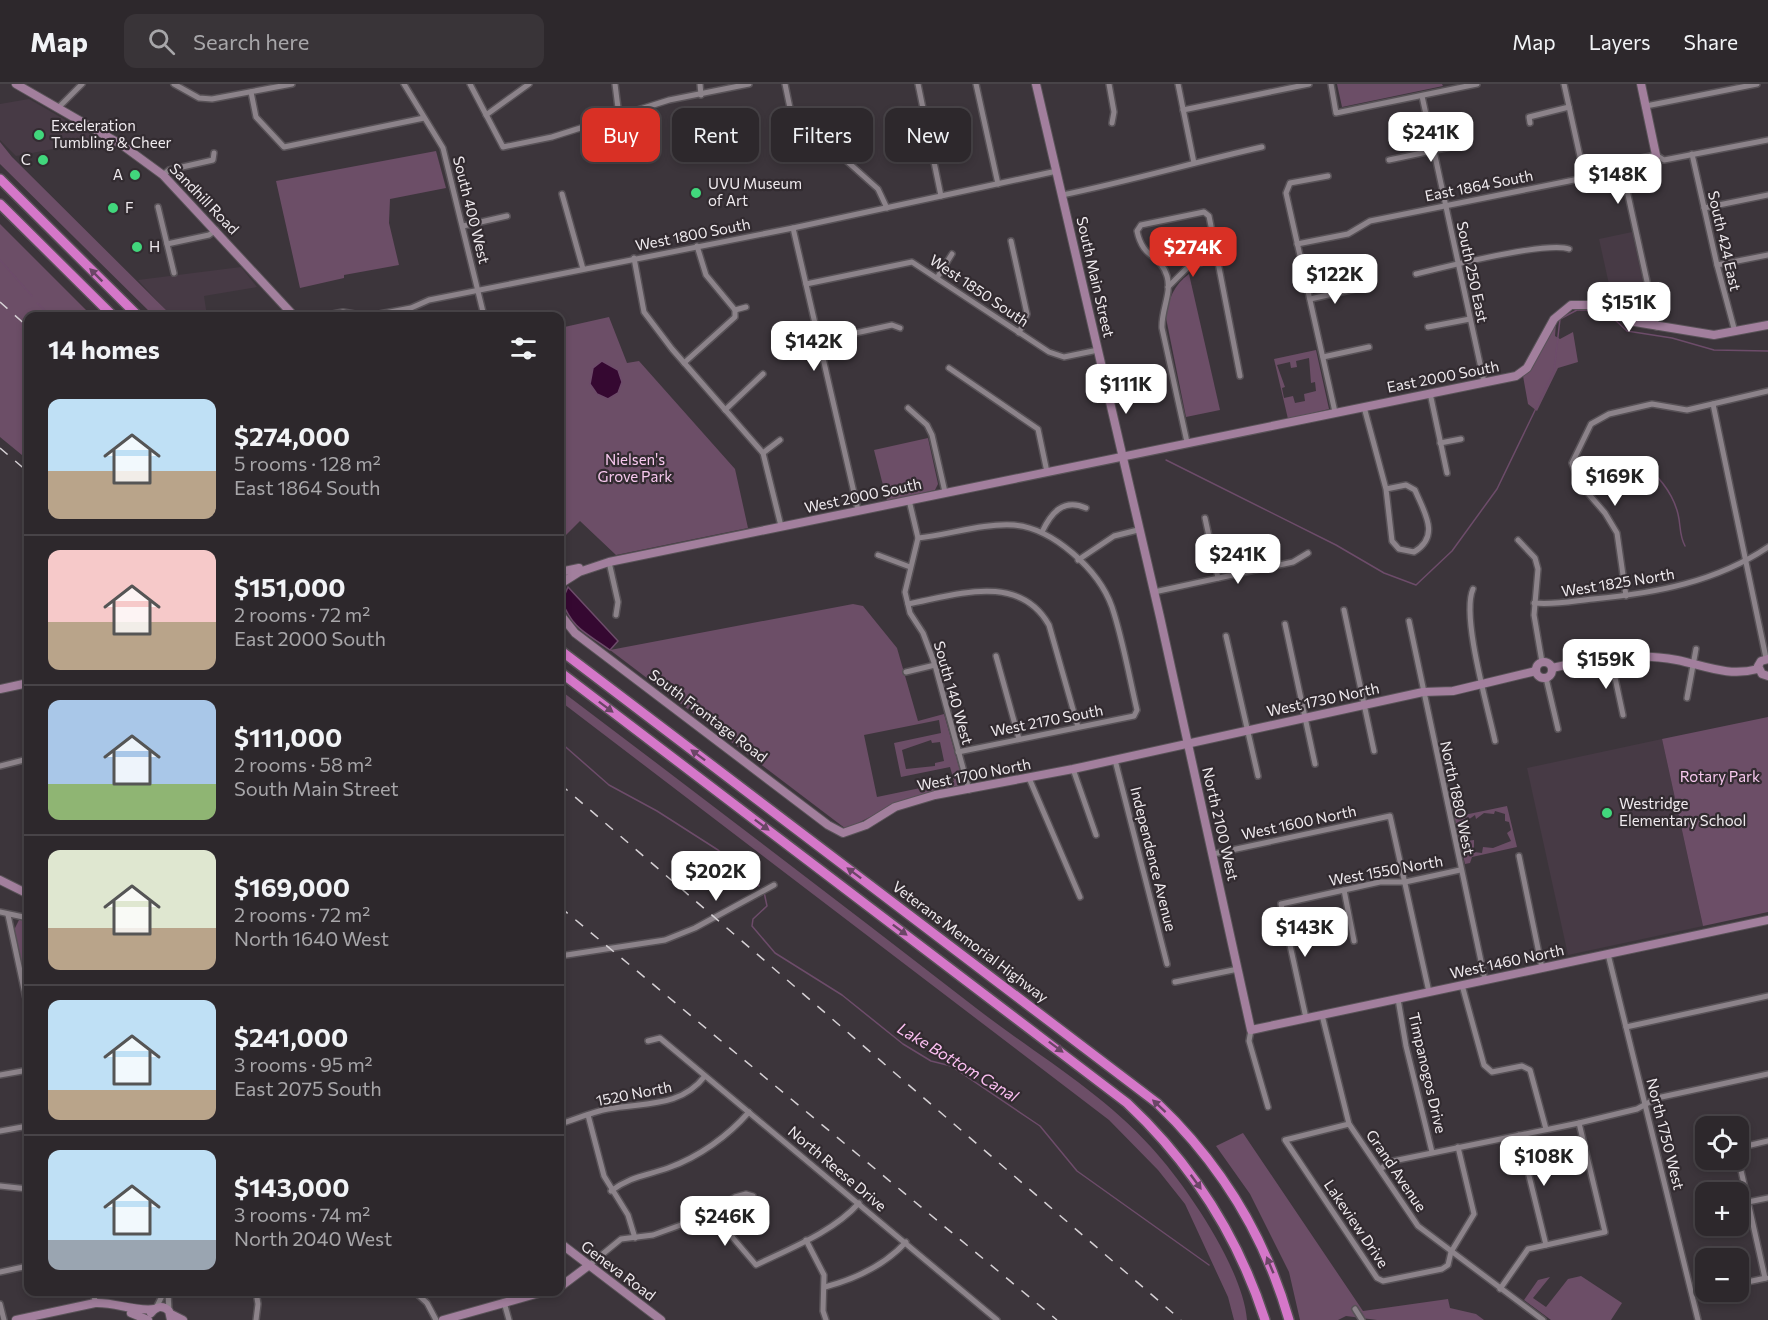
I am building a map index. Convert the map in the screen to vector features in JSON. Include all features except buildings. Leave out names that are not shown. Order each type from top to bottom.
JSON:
[{"type":"highway","points":[[0,179],[134,312]]},
{"type":"highway","points":[[0,204],[109,312]]},
{"type":"highway","name":"Veterans Memorial Highway","points":[[564,653],[1157,1103],[1203,1152],[1234,1196],[1267,1257],[1289,1320]]},
{"type":"highway","points":[[564,675],[1126,1103],[1173,1151],[1213,1206],[1240,1256],[1265,1320]]},
{"type":"street","name":"Sandhill Road","points":[[16,84],[122,145],[163,174],[290,312]]},
{"type":"street","points":[[58,108],[82,84]]},
{"type":"street","points":[[174,84],[199,98],[212,99],[292,84]]},
{"type":"street","name":"South 400 West","points":[[404,84],[444,152],[483,312]]},
{"type":"street","points":[[470,84],[503,147],[552,137],[582,128]]},
{"type":"street","points":[[486,115],[529,84]]},
{"type":"street","points":[[615,84],[618,108]]},
{"type":"street","points":[[700,84],[701,95]]},
{"type":"street","points":[[644,108],[669,100],[749,84]]},
{"type":"street","points":[[785,84],[790,108]]},
{"type":"street","points":[[918,84],[941,196]]},
{"type":"street","points":[[976,84],[998,184]]},
{"type":"street","name":"South Main Street","points":[[1036,84],[1160,617]]},
{"type":"street","points":[[1109,84],[1114,112],[1112,123]]},
{"type":"street","points":[[1178,84],[1194,163]]},
{"type":"street","points":[[1183,110],[1309,84]]},
{"type":"street","points":[[1331,84],[1336,113],[1477,84]]},
{"type":"street","points":[[1564,84],[1583,170]]},
{"type":"street","points":[[1641,84],[1656,155]]},
{"type":"street","points":[[1646,106],[1757,84]]},
{"type":"street","points":[[251,92],[256,117],[284,147],[424,118]]},
{"type":"street","name":"South 250 East","points":[[1422,96],[1484,382]]},
{"type":"street","points":[[1530,123],[1529,117],[1569,107]]},
{"type":"street","name":"East 1864 South","points":[[1297,244],[1348,234],[1370,221],[1445,204],[1577,180],[1583,170],[1656,155],[1664,160],[1768,140]]},
{"type":"street","points":[[1389,160],[1469,143]]},
{"type":"street","points":[[1062,195],[1149,177],[1194,163],[1262,147]]},
{"type":"street","points":[[163,174],[169,170],[213,159],[214,153]]},
{"type":"street","name":"South 424 East","points":[[1692,154],[1735,332]]},
{"type":"street","points":[[848,162],[878,189],[887,208]]},
{"type":"street","points":[[1621,163],[1657,327]]},
{"type":"street","name":"West 1800 South","points":[[390,312],[411,308],[429,300],[793,228],[1057,171]]},
{"type":"street","points":[[1328,176],[1288,186],[1286,196],[1335,412]]},
{"type":"street","points":[[562,194],[583,269]]},
{"type":"street","points":[[1704,208],[1768,195]]},
{"type":"street","points":[[158,207],[174,273]]},
{"type":"street","points":[[1168,287],[1161,265],[1140,244],[1139,226],[1204,212],[1208,215],[1240,376]]},
{"type":"street","points":[[463,226],[507,216]]},
{"type":"street","points":[[793,228],[858,510]]},
{"type":"street","points":[[167,244],[209,236],[216,230]]},
{"type":"street","points":[[1011,242],[1027,314],[1019,333]]},
{"type":"street","points":[[684,363],[735,317],[735,310],[705,275],[697,246]]},
{"type":"street","points":[[1416,274],[1560,246],[1569,249]]},
{"type":"street","points":[[937,278],[951,254]]},
{"type":"street","points":[[1717,265],[1768,255]]},
{"type":"street","points":[[1187,442],[1162,328],[1162,310],[1168,287],[1187,268],[1216,257]]},
{"type":"street","points":[[634,258],[644,312],[684,363],[763,453],[781,526]]},
{"type":"street","name":"West 1850 South","points":[[806,284],[912,262],[1049,352],[1064,357],[1098,350]]},
{"type":"street","points":[[1310,299],[1355,289]]},
{"type":"street","name":"East 2000 South","points":[[1122,457],[1523,372],[1554,319],[1571,305],[1593,305],[1635,322],[1714,335],[1768,326]]},
{"type":"street","points":[[735,310],[746,307]]},
{"type":"street","points":[[1428,327],[1470,319]]},
{"type":"street","points":[[819,340],[892,325],[900,328]]},
{"type":"street","points":[[1323,357],[1369,347]]},
{"type":"street","points":[[949,368],[1038,429],[1047,472]]},
{"type":"street","points":[[725,410],[764,374]]},
{"type":"street","points":[[1626,596],[1617,533],[1605,513],[1580,484],[1572,463],[1591,424],[1609,414],[1653,404],[1687,410],[1768,391]]},
{"type":"street","points":[[1430,393],[1447,473]]},
{"type":"street","points":[[1713,404],[1748,560],[1767,659],[1759,663],[1758,669],[1762,674],[1768,676]]},
{"type":"street","points":[[1364,407],[1386,489],[1392,541],[1399,549],[1414,552],[1428,538],[1430,530],[1412,487],[1386,489]]},
{"type":"street","points":[[908,408],[927,425],[932,435],[945,492]]},
{"type":"street","points":[[1440,443],[1461,439]]},
{"type":"street","points":[[763,453],[780,440]]},
{"type":"street","name":"West 2000 South","points":[[564,581],[579,572],[609,562],[1122,457]]},
{"type":"street","name":"South 140 West","points":[[909,500],[918,538],[905,592],[908,604],[935,664],[969,790]]},
{"type":"street","points":[[1041,532],[1048,518],[1057,509],[1070,505],[1086,508]]},
{"type":"street","points":[[1205,518],[1218,578]]},
{"type":"street","points":[[918,538],[1006,525],[1041,532],[1060,542],[1078,560],[1114,536],[1138,530]]},
{"type":"street","points":[[1518,540],[1535,558],[1538,569],[1534,603],[1542,662]]},
{"type":"street","name":"West 1825 North","points":[[1534,603],[1560,604],[1626,596],[1700,581],[1748,560],[1768,547]]},
{"type":"street","points":[[1154,592],[1293,562],[1308,553]]},
{"type":"street","points":[[878,555],[910,567]]},
{"type":"street","name":"West 2170 South","points":[[958,752],[1134,716],[1137,710],[1111,606],[1100,585],[1078,560]]},
{"type":"street","name":"West 2000 South","points":[[564,571],[601,561],[609,562]]},
{"type":"street","points":[[609,562],[618,602],[616,615]]},
{"type":"street","points":[[1473,589],[1468,600],[1495,741]]},
{"type":"street","points":[[908,604],[990,590],[1019,595],[1031,602],[1042,612],[1049,625],[1078,728]]},
{"type":"street","points":[[1344,610],[1374,751]]},
{"type":"street","name":"North 2100 West","points":[[1160,617],[1251,1030],[1249,1041],[1268,1107]]},
{"type":"street","name":"South Frontage Road","points":[[564,620],[575,633],[828,825],[843,833]]},
{"type":"street","name":"North 1880 West","points":[[1409,621],[1485,980]]},
{"type":"street","points":[[1285,624],[1316,764]]},
{"type":"street","points":[[1226,636],[1258,776]]},
{"type":"street","points":[[1687,698],[1696,649]]},
{"type":"street","points":[[996,656],[1019,739]]},
{"type":"street","points":[[1552,668],[1634,657],[1676,659],[1715,671],[1743,673],[1758,669]]},
{"type":"street","points":[[1611,660],[1623,715]]},
{"type":"street","points":[[1542,662],[1549,663],[1552,668],[1551,674],[1546,678],[1539,677],[1536,671],[1537,665],[1542,662]]},
{"type":"street","points":[[906,672],[935,664]]},
{"type":"street","name":"West 1730 North","points":[[1115,760],[1423,692],[1453,691],[1536,671]]},
{"type":"street","points":[[1546,678],[1558,729]]},
{"type":"street","points":[[0,689],[24,684]]},
{"type":"street","points":[[0,766],[24,760]]},
{"type":"street","name":"West 1700 North","points":[[843,833],[859,828],[911,801],[1115,760]]},
{"type":"street","name":"Independence Avenue","points":[[1115,760],[1167,964]]},
{"type":"street","points":[[1073,769],[1096,835]]},
{"type":"street","points":[[1029,778],[1080,897]]},
{"type":"street","name":"West 1600 North","points":[[1213,854],[1390,816],[1405,882]]},
{"type":"street","points":[[1518,856],[1542,968]]},
{"type":"street","name":"West 1550 North","points":[[1306,1018],[1281,904],[1380,882],[1405,882],[1460,870]]},
{"type":"street","points":[[0,880],[24,892]]},
{"type":"street","points":[[1405,882],[1429,992]]},
{"type":"street","points":[[564,955],[629,943],[665,940],[695,928],[774,885]]},
{"type":"street","points":[[1344,890],[1354,941]]},
{"type":"street","points":[[0,912],[24,917]]},
{"type":"street","points":[[8,915],[24,989]]},
{"type":"street","name":"West 1460 North","points":[[1251,1030],[1768,920]]},
{"type":"street","name":"North 1750 West","points":[[1608,954],[1698,1320]]},
{"type":"street","points":[[1175,982],[1238,969]]},
{"type":"street","points":[[1462,985],[1484,1065],[1489,1070],[1527,1068],[1532,1073],[1546,1128]]},
{"type":"street","points":[[1626,1027],[1768,996]]},
{"type":"street","name":"Timpanogos Drive","points":[[1398,999],[1406,1046],[1432,1152]]},
{"type":"street","name":"Grand Avenue","points":[[1322,1015],[1349,1124],[1418,1226],[1543,1320]]},
{"type":"street","name":"North Reese Drive","points":[[648,1041],[660,1038],[997,1320]]},
{"type":"street","points":[[0,1075],[24,1071]]},
{"type":"street","points":[[1380,1169],[1393,1161],[1579,1123],[1637,1109],[1657,1098],[1768,1074]]},
{"type":"street","name":"1520 North","points":[[564,1123],[607,1109],[669,1102],[697,1087],[705,1076]]},
{"type":"street","points":[[611,1191],[632,1177],[682,1162],[723,1138],[749,1112]]},
{"type":"street","points":[[588,1115],[604,1176],[611,1191],[628,1215],[635,1238]]},
{"type":"street","points":[[1500,1289],[1526,1251],[1605,1232],[1579,1123]]},
{"type":"street","name":"Lakeview Drive","points":[[1349,1124],[1285,1140],[1379,1279],[1387,1282],[1442,1269],[1448,1264],[1451,1252]]},
{"type":"street","points":[[0,1131],[24,1127]]},
{"type":"street","points":[[1519,1135],[1546,1245]]},
{"type":"street","points":[[1749,1145],[1768,1141]]},
{"type":"street","points":[[1451,1252],[1474,1214],[1458,1147]]},
{"type":"street","points":[[0,1186],[24,1189]]},
{"type":"street","points":[[564,1284],[621,1239],[635,1238],[670,1229],[714,1210],[735,1197],[746,1194],[753,1196]]},
{"type":"street","points":[[1749,1202],[1768,1198]]},
{"type":"street","points":[[714,1210],[733,1238],[756,1265],[847,1216],[859,1203]]},
{"type":"street","points":[[1749,1206],[1766,1278],[1749,1282]]},
{"type":"street","points":[[806,1240],[824,1275],[823,1311],[826,1320]]},
{"type":"street","points":[[825,1287],[850,1280],[878,1265],[906,1242]]},
{"type":"street","name":"Geneva Road","points":[[564,1246],[661,1320]]},
{"type":"street","points":[[0,1272],[24,1267]]},
{"type":"street","points":[[94,1296],[95,1303]]},
{"type":"street","points":[[95,1303],[149,1320],[163,1296]]},
{"type":"street","points":[[167,1296],[170,1315]]},
{"type":"street","points":[[256,1296],[256,1320]]},
{"type":"street","points":[[420,1296],[428,1303],[436,1320]]},
{"type":"street","points":[[443,1320],[524,1296]]},
{"type":"street","points":[[504,1302],[510,1320]]},
{"type":"street","points":[[16,1320],[95,1303],[140,1310],[163,1307],[170,1315],[183,1320]]},
{"type":"street","points":[[0,1304],[4,1320]]},
{"type":"street","points":[[1355,1309],[1362,1320]]},
{"type":"shaded area","points":[[29,99],[100,140],[16,156],[0,140],[0,104]]},
{"type":"shaded area","points":[[1632,232],[1645,291],[1612,298],[1599,239]]},
{"type":"shaded area","points":[[241,267],[257,287],[204,296],[206,312],[167,312],[138,280]]},
{"type":"shaded area","points":[[602,361],[618,370],[622,382],[618,393],[608,399],[597,394],[590,384],[593,368]]},
{"type":"shaded area","points":[[568,587],[618,641],[610,650],[576,625],[566,611],[564,596]]},
{"type":"shaded area","name":"Westridge Elementary School","points":[[1662,739],[1703,926],[1568,955],[1527,768]]},
{"type":"green space","points":[[1337,84],[1442,84],[1443,86],[1342,107]]},
{"type":"green space","points":[[0,142],[12,157],[168,312],[150,312],[0,164]]},
{"type":"green space","points":[[436,151],[446,188],[390,199],[389,223],[399,265],[344,275],[344,278],[300,288],[276,181]]},
{"type":"green space","points":[[0,224],[88,312],[24,312],[24,457],[0,437]]},
{"type":"green space","points":[[1189,274],[1220,410],[1186,417],[1166,318],[1173,293],[1179,283]]},
{"type":"green space","name":"Nielsen's Grove Park","points":[[609,317],[627,363],[639,361],[735,469],[748,528],[616,555],[580,521],[564,537],[564,327]]},
{"type":"green space","points":[[1556,323],[1555,336],[1560,339],[1573,332],[1578,362],[1558,368],[1537,411],[1528,404],[1523,376]]},
{"type":"green space","points":[[1316,350],[1329,409],[1288,419],[1274,359]],"holes":[[[1309,358],[1311,383],[1315,382],[1316,391],[1304,394],[1305,401],[1295,403],[1293,396],[1284,398],[1282,388],[1285,387],[1277,365],[1290,362],[1291,368],[1297,367],[1296,361]]]},
{"type":"green space","points":[[928,438],[938,484],[935,490],[887,501],[874,450]]},
{"type":"green space","points":[[853,604],[863,606],[897,648],[918,721],[944,714],[963,781],[961,785],[906,799],[846,829],[610,650]],"holes":[[[939,720],[941,733],[894,743],[901,777],[950,767],[954,781],[877,797],[864,735]],[[931,740],[932,743],[940,742],[944,761],[935,763],[935,766],[906,769],[902,750]]]},
{"type":"green space","points":[[564,693],[976,1008],[1089,1091],[1132,1127],[1165,1163],[1211,1229],[1235,1277],[1247,1320],[1234,1320],[1228,1297],[1185,1204],[1158,1170],[1109,1120],[564,704]]},
{"type":"green space","name":"Rotary Park","points":[[1768,717],[1768,912],[1703,926],[1662,739]]},
{"type":"green space","points":[[1507,806],[1517,847],[1472,857],[1470,863],[1465,864],[1453,811],[1459,810],[1464,815]],"holes":[[[1495,811],[1505,814],[1505,821],[1509,822],[1511,830],[1507,833],[1511,841],[1493,848],[1483,847],[1482,853],[1474,852],[1474,840],[1466,841],[1463,832],[1471,828],[1468,820],[1475,815],[1476,819],[1484,813],[1494,814]]]},
{"type":"green space","points":[[19,920],[24,920],[24,974],[14,930]]},
{"type":"green space","points":[[1243,1133],[1363,1311],[1448,1299],[1450,1308],[1476,1314],[1484,1320],[1377,1320],[1346,1316],[1338,1320],[1300,1320],[1289,1272],[1250,1194],[1216,1146]]},
{"type":"green space","points":[[1581,1276],[1622,1303],[1611,1320],[1551,1320],[1524,1300],[1538,1280],[1550,1277],[1533,1298],[1546,1307],[1568,1279]]},
{"type":"waterway","name":"Lake Bottom Canal","points":[[0,260],[32,296]]},
{"type":"waterway","name":"Lake Bottom Canal","points":[[37,303],[47,312]]},
{"type":"waterway","points":[[1166,460],[1336,545],[1384,573],[1416,585],[1452,551],[1497,489],[1554,371],[1560,319],[1577,310],[1595,310],[1613,318],[1627,331],[1672,338],[1714,350],[1768,351]]},
{"type":"waterway","points":[[1638,462],[1657,477],[1672,498],[1685,546]]},
{"type":"waterway","name":"Lake Bottom Canal","points":[[564,746],[609,785],[657,811],[718,850],[739,865],[759,886]]},
{"type":"waterway","name":"Lake Bottom Canal","points":[[764,892],[767,906],[753,919],[752,926],[775,953],[842,995],[903,1044],[931,1061],[951,1066],[1040,1126],[1077,1171],[1209,1265]]},
{"type":"railway","points":[[0,302],[24,323]]},
{"type":"railway","points":[[0,448],[24,469]]},
{"type":"railway","points":[[564,787],[1181,1320]]},
{"type":"railway","points":[[564,910],[1057,1320]]},
{"type":"place","name":"Exceleration Tumbling & Cheer","points":[[39,135]]},
{"type":"place","name":"C","points":[[43,160]]},
{"type":"place","name":"A","points":[[135,175]]},
{"type":"place","name":"UVU Museum of Art","points":[[696,193]]},
{"type":"place","name":"F","points":[[113,208]]},
{"type":"place","name":"H","points":[[137,247]]},
{"type":"place","name":"Westridge Elementary School","points":[[1607,813]]}]
